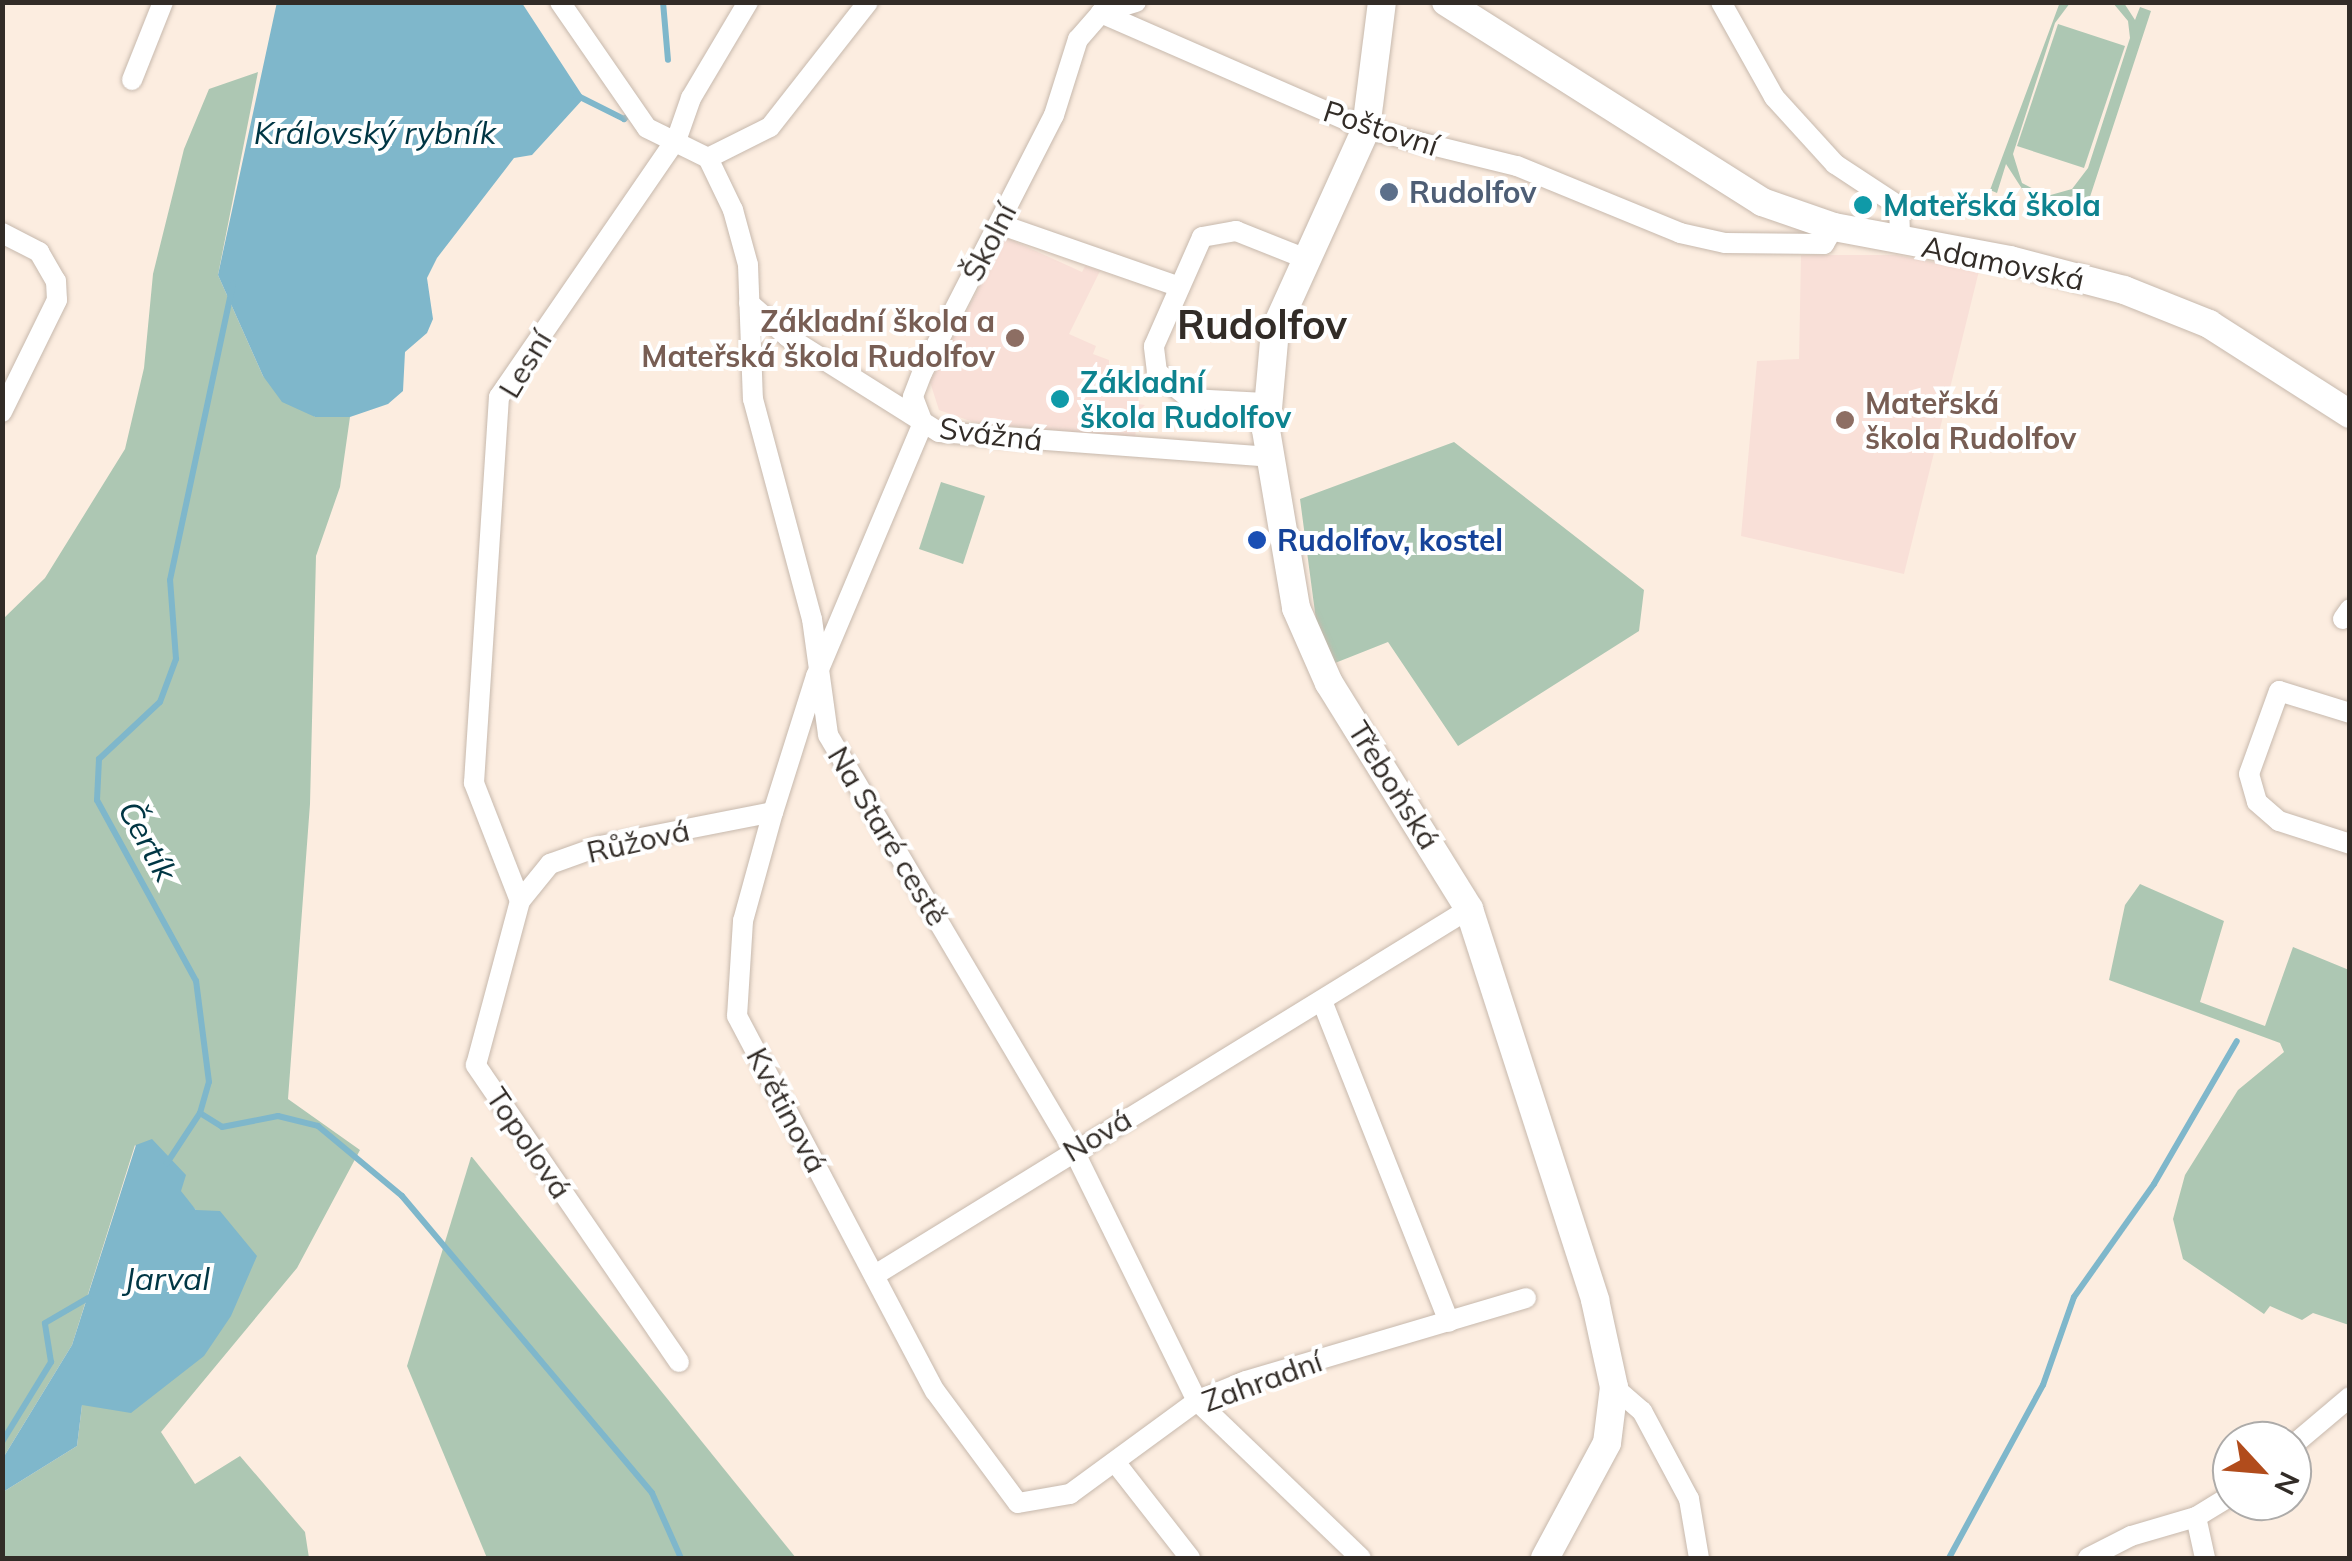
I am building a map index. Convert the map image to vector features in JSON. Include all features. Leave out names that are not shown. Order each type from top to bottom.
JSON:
[{"type":"main road","name":"Třeboňská","points":[[1382,2],[1366,128],[1304,258],[1276,330],[1265,403],[1270,457],[1296,608],[1312,648],[1469,909],[1595,1300],[1614,1387],[1607,1443],[1545,1558]]},
{"type":"main road","name":"Adamovská","points":[[1446,2],[1721,180],[1829,236],[1900,241],[2010,260],[2174,308],[2294,375],[2350,414]]},
{"type":"street","points":[[132,80],[163,2]]},
{"type":"street","points":[[560,2],[647,128],[678,138],[708,158],[770,127],[868,2]]},
{"type":"street","name":"Lesní","points":[[520,901],[474,783],[499,396],[678,138],[692,98],[748,2]]},
{"type":"street","points":[[1101,13],[1136,2]]},
{"type":"street","points":[[1721,2],[1774,97],[1836,164],[1899,206],[1900,241]]},
{"type":"street","name":"Poštovní","points":[[1101,13],[1366,128],[1517,166],[1680,233],[1724,243],[1829,236]]},
{"type":"street","name":"Školní","points":[[816,676],[922,424],[914,396],[922,372],[1054,115],[1078,40],[1101,13]]},
{"type":"street","name":"Na Staré cestě","points":[[708,158],[733,210],[749,304],[753,399],[812,619],[816,676],[828,735],[1072,1149],[1198,1401],[1361,1558]]},
{"type":"street","points":[[998,224],[1177,286]]},
{"type":"street","points":[[1265,403],[1190,400],[1156,372],[1154,346],[1191,251],[1215,231],[1236,231],[1304,258]]},
{"type":"street","points":[[2,233],[39,252],[56,280],[57,300],[2,412]]},
{"type":"street","name":"Svážná","points":[[749,304],[788,337],[939,432],[1270,457]]},
{"type":"street","name":"Květinová","points":[[816,676],[743,921],[737,1016],[936,1391],[1018,1502]]},
{"type":"street","points":[[2350,714],[2279,691],[2249,774],[2257,802],[2278,822],[2350,844]]},
{"type":"street","name":"Růžová","points":[[520,901],[550,864],[600,846],[773,812]]},
{"type":"street","name":"Topolová","points":[[520,901],[476,1065],[678,1362]]},
{"type":"street","name":"Nová","points":[[876,1275],[1072,1149],[1469,909]]},
{"type":"street","points":[[1322,1000],[1450,1322]]},
{"type":"street","name":"Zahradní","points":[[1018,1502],[1070,1494],[1198,1401],[1246,1381],[1526,1298]]},
{"type":"street","points":[[1614,1387],[1642,1411],[1689,1499],[1699,1558]]},
{"type":"street","points":[[2312,1429],[2350,1397]]},
{"type":"street","points":[[1114,1462],[1190,1558]]},
{"type":"street","points":[[2088,1558],[2132,1536],[2196,1517],[2212,1507]]},
{"type":"street","points":[[2196,1517],[2205,1558]]},
{"type":"shaded area","name":"Základní škola a Mateřská škola Rudolfov","points":[[1005,237],[1082,272],[1085,266],[1100,271],[1069,334],[1096,346],[1093,354],[1109,360],[1109,371],[1141,375],[1138,404],[1145,405],[1137,413],[1135,439],[973,422],[939,410],[930,382]]},
{"type":"shaded area","name":"Mateřská škola Rudolfov","points":[[1801,255],[1896,255],[1979,271],[1904,574],[1741,536],[1757,361],[1799,359]]},
{"type":"green space","points":[[2060,2],[2070,3],[2055,23],[2013,154],[2022,183],[2047,196],[2072,189],[2088,168],[2130,38],[2128,21],[2113,3],[2124,3],[2135,20],[2140,7],[2151,11],[2085,212],[2074,208],[2077,195],[2046,203],[2026,195],[2006,164],[1997,193],[1990,190]]},
{"type":"green space","points":[[2058,24],[2125,46],[2084,168],[2017,146]]},
{"type":"green space","points":[[258,72],[218,275],[263,376],[315,417],[350,417],[340,487],[316,556],[310,804],[288,1099],[360,1150],[297,1268],[161,1432],[195,1484],[240,1456],[305,1532],[309,1558],[3,1558],[3,1492],[77,1446],[82,1405],[196,1210],[135,1145],[72,1345],[3,1458],[3,619],[45,578],[125,449],[144,368],[153,274],[184,149],[209,89]]},
{"type":"green space","points":[[1454,442],[1644,590],[1639,631],[1458,746],[1388,642],[1335,663],[1316,620],[1300,499]]},
{"type":"green space","points":[[941,482],[985,496],[963,564],[919,549]]},
{"type":"green space","points":[[2140,884],[2224,921],[2200,1002],[2265,1026],[2293,947],[2349,970],[2349,1325],[2313,1313],[2302,1320],[2270,1306],[2264,1314],[2183,1259],[2173,1219],[2185,1175],[2238,1090],[2284,1052],[2280,1043],[2109,980],[2125,905]]},
{"type":"green space","points":[[471,1157],[796,1558],[487,1558],[407,1366]]},
{"type":"water","name":"Královský rybník","points":[[277,2],[522,3],[584,98],[532,155],[514,158],[437,258],[427,278],[433,319],[427,333],[405,352],[403,391],[388,404],[350,417],[315,417],[282,402],[263,376],[218,275]]},
{"type":"water","name":"Jarval","points":[[152,1139],[186,1175],[181,1191],[196,1210],[220,1211],[257,1256],[231,1316],[204,1356],[131,1413],[82,1405],[77,1446],[3,1492],[3,1458],[72,1345],[136,1145]]},
{"type":"waterway","points":[[663,2],[668,60]]},
{"type":"waterway","points":[[576,95],[624,119],[629,115]]},
{"type":"waterway","name":"Čertík","points":[[167,1163],[200,1113],[209,1082],[196,981],[97,800],[99,759],[160,702],[176,659],[170,580],[233,284]]},
{"type":"waterway","points":[[1949,1558],[2043,1385],[2074,1297],[2154,1184],[2237,1041]]},
{"type":"waterway","points":[[200,1113],[222,1127],[278,1116],[318,1126],[402,1196],[652,1493],[681,1558]]},
{"type":"waterway","name":"Čertík","points":[[2,1442],[51,1362],[45,1323],[88,1298]]},
{"type":"place","name":"Rudolfov","points":[[1389,192]]},
{"type":"place","name":"Mateřská škola","points":[[1863,205]]},
{"type":"place","name":"Základní škola a Mateřská škola Rudolfov","points":[[1015,338]]},
{"type":"place","name":"Základní škola Rudolfov","points":[[1060,399]]},
{"type":"place","name":"Mateřská škola Rudolfov","points":[[1845,420]]},
{"type":"place","name":"Rudolfov, kostel","points":[[1257,540]]},
{"type":"district","name":"Rudolfov","points":[[1262,324]]}]
